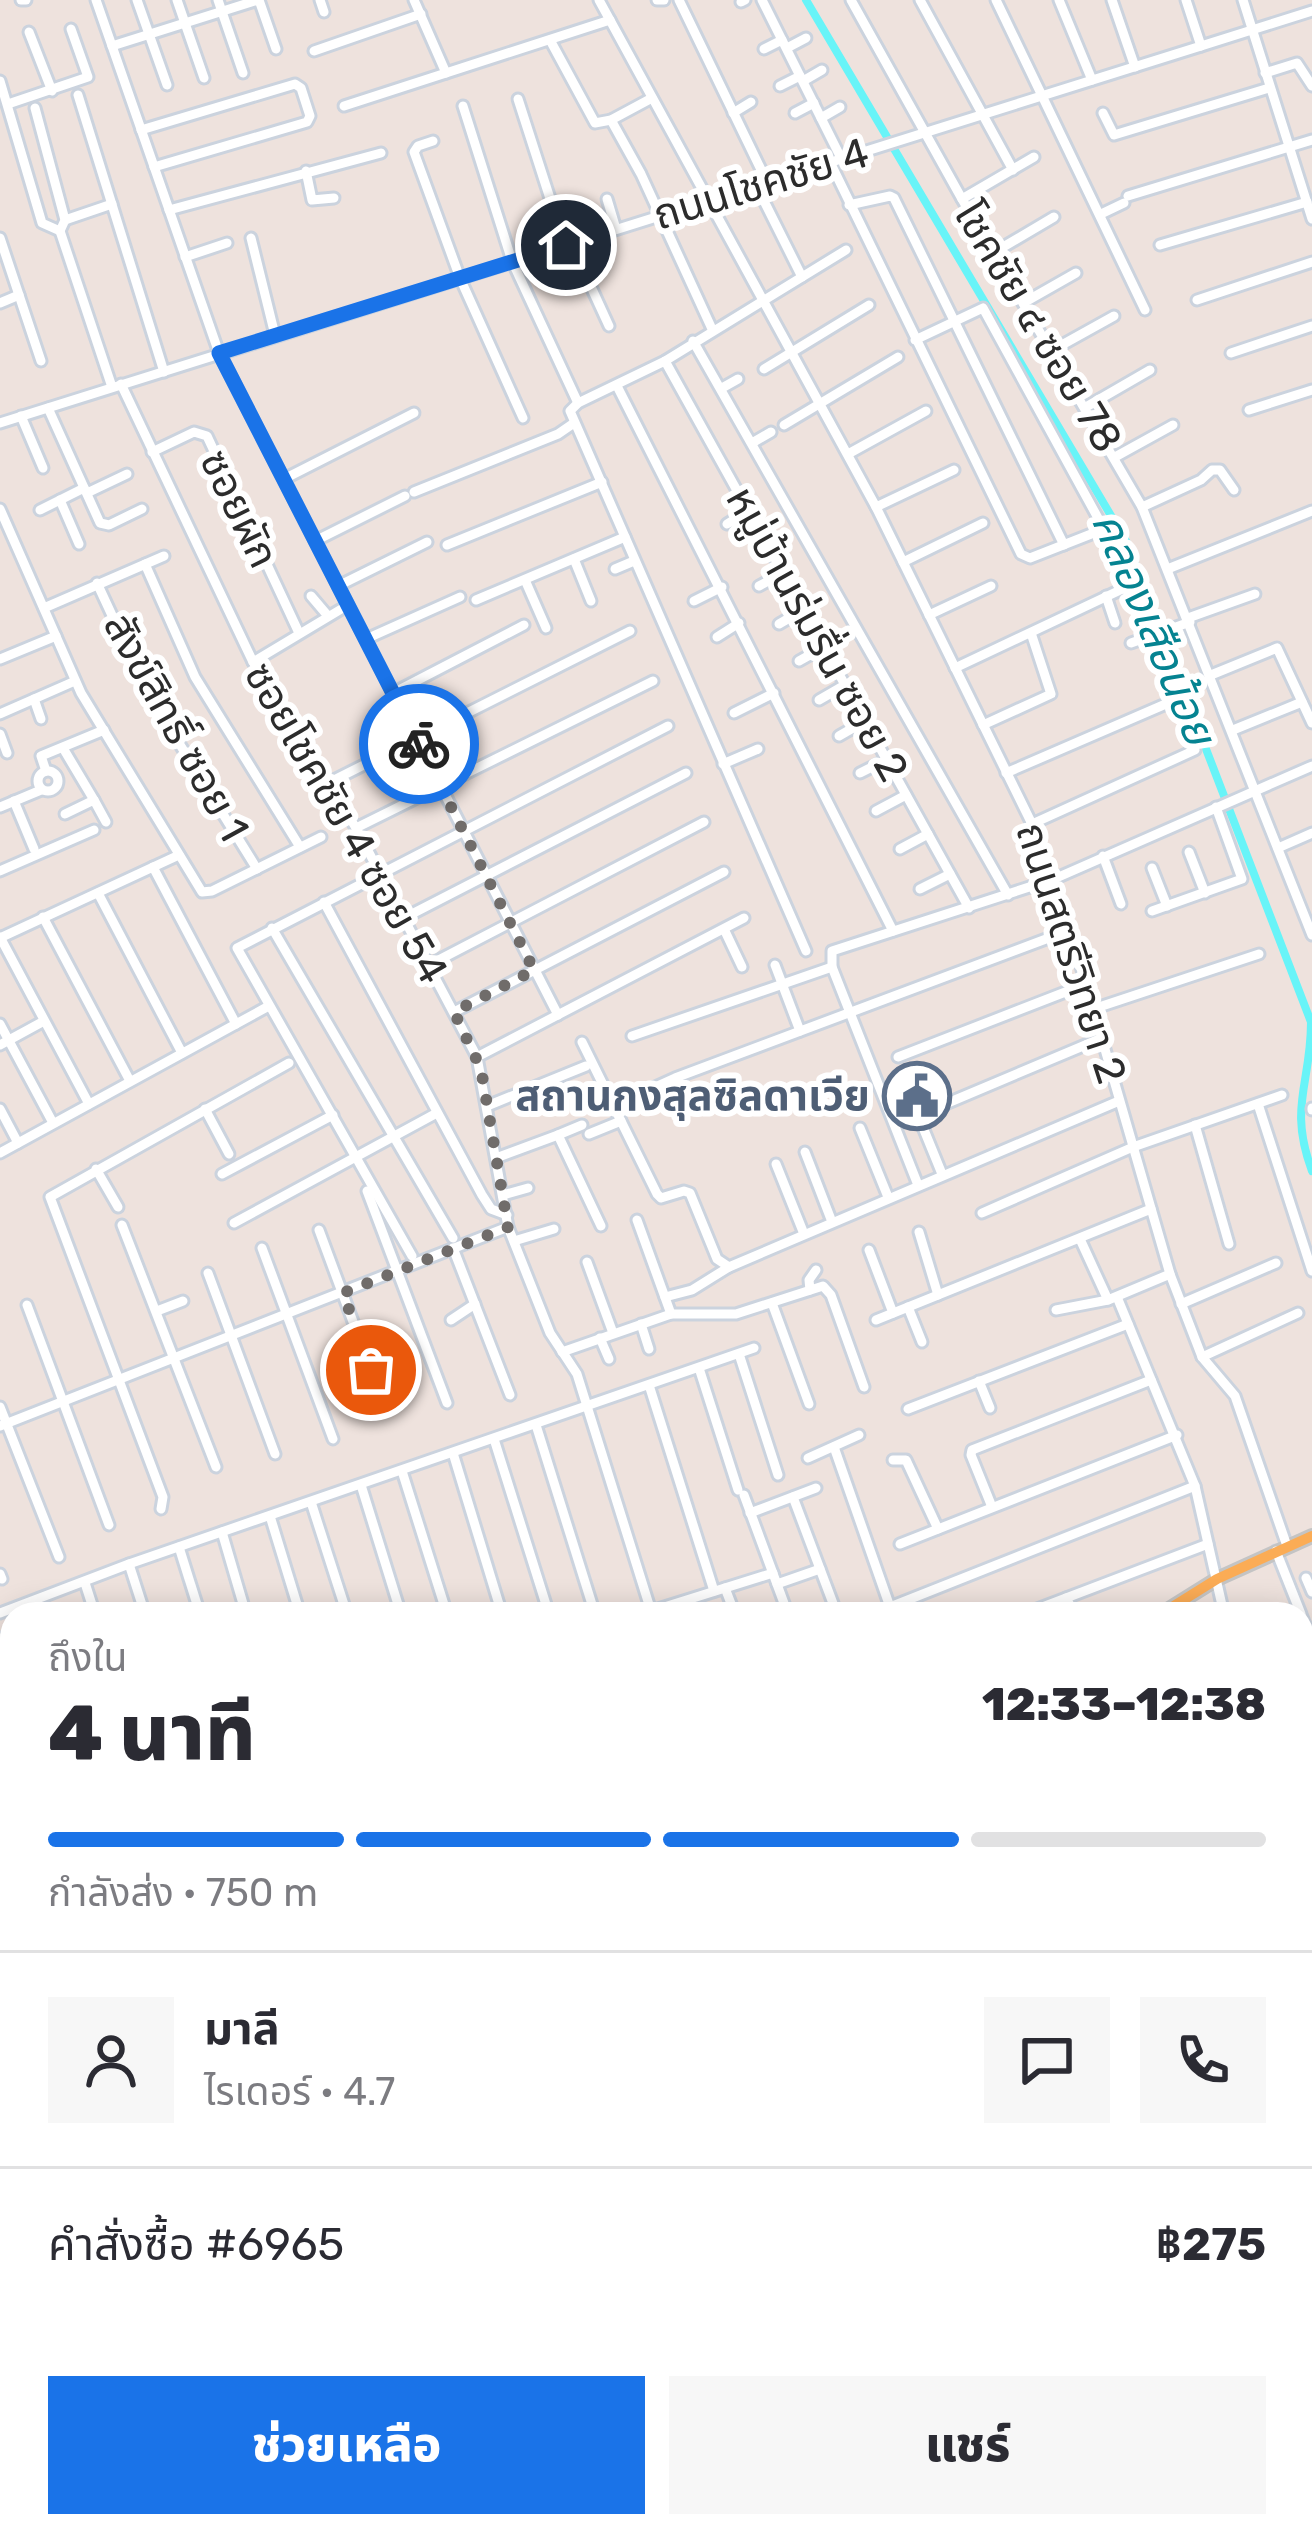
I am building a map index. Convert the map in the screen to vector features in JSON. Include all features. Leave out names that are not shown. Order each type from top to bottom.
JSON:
[{"type":"main road","points":[[1180,1602],[1216,1579],[1312,1536]]},
{"type":"street","points":[[95,0],[219,353],[558,1015]]},
{"type":"street","points":[[137,0],[167,85]]},
{"type":"street","points":[[177,0],[203,77]]},
{"type":"street","points":[[218,0],[243,73]]},
{"type":"street","points":[[112,46],[258,0],[276,49]]},
{"type":"street","points":[[414,0],[446,73]]},
{"type":"street","name":"ถนนสตรีวิทยา 2","points":[[599,0],[876,507],[1032,824],[1070,930],[1180,1304],[1202,1357],[1234,1396],[1297,1602]]},
{"type":"street","points":[[679,0],[734,112],[802,277]]},
{"type":"street","name":"โชคชัย ๔ ซอย 78","points":[[851,0],[1142,507],[1311,927]]},
{"type":"street","points":[[920,0],[1012,170]]},
{"type":"street","points":[[996,0],[1145,310]]},
{"type":"street","points":[[1059,0],[1092,80]]},
{"type":"street","points":[[1112,0],[1135,67]]},
{"type":"street","points":[[1186,0],[1201,46]]},
{"type":"street","points":[[1243,0],[1312,219]]},
{"type":"street","points":[[1298,0],[1307,13]]},
{"type":"street","points":[[767,1],[842,158]]},
{"type":"street","name":"ถนนโชคชัย 4","points":[[0,423],[1307,13]]},
{"type":"street","points":[[314,51],[421,14]]},
{"type":"street","points":[[344,106],[610,20]]},
{"type":"street","points":[[0,81],[8,104],[88,76],[71,29]]},
{"type":"street","points":[[29,32],[52,91]]},
{"type":"street","points":[[764,49],[806,38]]},
{"type":"street","points":[[550,40],[595,123],[652,98]]},
{"type":"street","points":[[1265,74],[1297,64],[1312,86]]},
{"type":"street","points":[[780,86],[822,70]]},
{"type":"street","points":[[141,130],[295,84],[301,88],[310,116],[307,122],[154,167]]},
{"type":"street","points":[[1103,113],[1114,135],[1269,88]]},
{"type":"street","points":[[78,95],[164,372]]},
{"type":"street","points":[[518,99],[568,244],[609,326]]},
{"type":"street","points":[[734,112],[752,102]]},
{"type":"street","points":[[795,113],[814,103]]},
{"type":"street","name":"ซอยโชคชัย 4 ซอย 54","points":[[8,104],[42,224],[60,232],[116,386],[253,662],[356,828],[477,1057],[507,1221],[550,1333],[577,1374],[643,1602]]},
{"type":"street","points":[[463,106],[512,261],[634,561],[806,951]]},
{"type":"street","points":[[821,118],[840,107]]},
{"type":"street","points":[[35,108],[65,220],[60,232]]},
{"type":"street","points":[[610,120],[712,329]]},
{"type":"street","points":[[1101,214],[1126,200],[1312,140]]},
{"type":"street","points":[[433,141],[414,152],[460,278],[523,418]]},
{"type":"street","points":[[169,210],[381,153]]},
{"type":"street","points":[[962,199],[1034,158]]},
{"type":"street","points":[[830,162],[849,205],[915,340],[1021,554],[1030,558],[1105,526],[983,308],[915,340]]},
{"type":"street","points":[[306,171],[312,200],[334,198]]},
{"type":"street","points":[[849,205],[892,196],[1064,545]]},
{"type":"street","points":[[607,199],[616,229]]},
{"type":"street","points":[[1160,245],[1309,201]]},
{"type":"street","points":[[65,220],[112,204]]},
{"type":"street","points":[[993,253],[1054,218]]},
{"type":"street","points":[[119,227],[134,222]]},
{"type":"street","points":[[0,238],[41,361]]},
{"type":"street","points":[[251,238],[275,335]]},
{"type":"street","points":[[185,257],[227,242]]},
{"type":"street","points":[[315,541],[410,494],[558,434],[574,412],[846,250]]},
{"type":"street","points":[[1197,299],[1312,262]]},
{"type":"street","points":[[1025,302],[1076,272]]},
{"type":"street","points":[[0,303],[19,295]]},
{"type":"street","points":[[764,369],[869,304]]},
{"type":"street","points":[[1051,351],[1114,316]]},
{"type":"street","points":[[1231,353],[1312,326]]},
{"type":"street","points":[[693,341],[1008,896]]},
{"type":"street","points":[[784,425],[898,357]]},
{"type":"street","name":"หมู่บ้านร่มรื่น ซอย 2","points":[[664,361],[969,908]]},
{"type":"street","points":[[1086,407],[1150,370]]},
{"type":"street","points":[[722,388],[738,379]]},
{"type":"street","points":[[617,386],[893,931]]},
{"type":"street","points":[[1250,410],[1312,389]]},
{"type":"street","points":[[48,408],[104,526],[142,509]]},
{"type":"street","points":[[848,454],[926,411]]},
{"type":"street","points":[[284,479],[414,413]]},
{"type":"street","points":[[21,416],[43,468]]},
{"type":"street","points":[[1115,457],[1173,424]]},
{"type":"street","name":"ซอยผัก","points":[[152,452],[194,432],[207,436],[299,633]]},
{"type":"street","points":[[752,443],[771,432]]},
{"type":"street","points":[[876,507],[954,470]]},
{"type":"street","points":[[1142,507],[1201,480],[1211,470],[1220,470],[1234,490]]},
{"type":"street","points":[[40,510],[127,474]]},
{"type":"street","points":[[447,545],[602,482]]},
{"type":"street","points":[[60,500],[79,544]]},
{"type":"street","points":[[0,509],[75,681],[205,893],[321,837]]},
{"type":"street","points":[[727,524],[748,511]]},
{"type":"street","points":[[1170,568],[1312,511]]},
{"type":"street","points":[[903,562],[983,523]]},
{"type":"street","points":[[476,601],[625,537]]},
{"type":"street","points":[[338,586],[427,542]]},
{"type":"street","points":[[44,608],[164,556]]},
{"type":"street","points":[[574,559],[591,601]]},
{"type":"street","points":[[615,569],[634,561]]},
{"type":"street","points":[[145,564],[195,677],[300,848]]},
{"type":"street","points":[[759,586],[782,573]]},
{"type":"street","points":[[525,580],[546,628]]},
{"type":"street","name":"สังข์สิทธิ์ ซอย 1","points":[[97,584],[141,680],[256,868]]},
{"type":"street","points":[[956,668],[1133,584]]},
{"type":"street","points":[[929,615],[991,586]]},
{"type":"street","points":[[694,601],[722,587]]},
{"type":"street","points":[[1131,644],[1255,594]]},
{"type":"street","points":[[311,596],[328,616]]},
{"type":"street","points":[[1106,596],[1115,623]]},
{"type":"street","points":[[365,639],[460,597]]},
{"type":"street","points":[[253,662],[348,604]]},
{"type":"street","points":[[778,624],[803,610]]},
{"type":"street","points":[[717,638],[740,623]]},
{"type":"street","points":[[393,693],[524,625]]},
{"type":"street","points":[[328,783],[629,631]]},
{"type":"street","points":[[983,724],[1051,694],[1031,633]]},
{"type":"street","points":[[0,659],[56,636]]},
{"type":"street","points":[[799,661],[824,647]]},
{"type":"street","points":[[1211,675],[1277,648],[1312,723]]},
{"type":"street","points":[[0,714],[75,681]]},
{"type":"street","points":[[356,828],[653,681]]},
{"type":"street","points":[[819,700],[845,685]]},
{"type":"street","points":[[734,713],[774,693]]},
{"type":"street","points":[[34,699],[41,719]]},
{"type":"street","points":[[1006,773],[1174,700]]},
{"type":"street","points":[[1233,730],[1302,701]]},
{"type":"street","points":[[838,736],[865,721]]},
{"type":"street","points":[[412,1256],[238,947],[668,726]]},
{"type":"street","points":[[46,771],[41,756],[104,730]]},
{"type":"street","points":[[0,734],[8,753]]},
{"type":"street","points":[[63,748],[106,822]]},
{"type":"street","points":[[723,764],[758,749]]},
{"type":"street","points":[[1032,824],[1195,750]]},
{"type":"street","points":[[860,773],[886,760]]},
{"type":"street","points":[[918,1185],[832,967],[834,949],[1054,879],[1312,766]]},
{"type":"street","points":[[0,807],[41,790],[51,791],[58,784],[56,774],[46,771]]},
{"type":"street","points":[[41,790],[38,778],[46,771]]},
{"type":"street","points":[[404,917],[686,773]]},
{"type":"street","points":[[876,811],[906,795]]},
{"type":"street","points":[[65,814],[94,800]]},
{"type":"street","points":[[14,801],[34,849]]},
{"type":"street","points":[[1152,911],[1239,881],[1243,874],[1222,804]]},
{"type":"street","points":[[429,965],[704,823]]},
{"type":"street","points":[[0,871],[94,830]]},
{"type":"street","points":[[1279,848],[1312,833]]},
{"type":"street","points":[[900,849],[928,834]]},
{"type":"street","points":[[1189,852],[1205,893]]},
{"type":"street","points":[[89,1104],[0,938],[179,855]]},
{"type":"street","points":[[1103,856],[1121,904]]},
{"type":"street","points":[[153,868],[236,1024]]},
{"type":"street","points":[[1152,868],[1167,906]]},
{"type":"street","points":[[454,1012],[724,872]]},
{"type":"street","points":[[920,889],[950,874]]},
{"type":"street","points":[[98,893],[182,1053]]},
{"type":"street","points":[[324,902],[435,1114],[491,1210],[507,1221]]},
{"type":"street","points":[[43,917],[130,1082]]},
{"type":"street","points":[[477,1057],[744,918]]},
{"type":"street","points":[[272,928],[453,1243],[510,1395]]},
{"type":"street","points":[[724,929],[742,967]]},
{"type":"street","points":[[622,1102],[1070,930]]},
{"type":"street","points":[[1093,1009],[1258,954]]},
{"type":"street","points":[[775,964],[800,1030]]},
{"type":"street","points":[[632,1036],[832,967]]},
{"type":"street","points":[[898,1057],[1086,984]]},
{"type":"street","points":[[0,1153],[267,1007]]},
{"type":"street","points":[[4,1043],[44,1021]]},
{"type":"street","points":[[0,1024],[4,1043],[53,1124]]},
{"type":"street","points":[[942,1174],[920,1120],[924,1113],[1102,1038]]},
{"type":"street","points":[[582,1042],[656,1194],[662,1198],[685,1190],[690,1193],[717,1259],[728,1267]]},
{"type":"street","points":[[161,1509],[163,1496],[48,1192],[290,1063]]},
{"type":"street","points":[[487,1106],[586,1066]]},
{"type":"street","points":[[982,1213],[1132,1147],[1282,1095]]},
{"type":"street","points":[[665,1297],[692,1290],[728,1267],[1119,1101]]},
{"type":"street","points":[[1258,1104],[1312,1271]]},
{"type":"street","points":[[0,1109],[18,1143]]},
{"type":"street","points":[[205,1109],[229,1154]]},
{"type":"street","points":[[234,1223],[435,1114]]},
{"type":"street","points":[[222,1174],[333,1115]]},
{"type":"street","points":[[496,1158],[558,1135],[621,1121]]},
{"type":"street","points":[[1196,1125],[1229,1244]]},
{"type":"street","points":[[860,1128],[888,1197]]},
{"type":"street","points":[[558,1135],[601,1226]]},
{"type":"street","points":[[805,1152],[832,1222]]},
{"type":"street","points":[[776,1164],[804,1234]]},
{"type":"street","points":[[96,1169],[118,1207]]},
{"type":"street","points":[[502,1195],[528,1187]]},
{"type":"street","points":[[367,1191],[447,1403]]},
{"type":"street","points":[[876,1320],[1151,1209]]},
{"type":"street","points":[[637,1220],[671,1314]]},
{"type":"street","points":[[3,1425],[343,1293],[507,1221]]},
{"type":"street","points":[[122,1225],[216,1467]]},
{"type":"street","points":[[514,1241],[554,1229]]},
{"type":"street","points":[[319,1230],[385,1408]]},
{"type":"street","points":[[919,1232],[938,1295]]},
{"type":"street","points":[[1080,1239],[1128,1324],[1177,1435],[1195,1486],[1221,1602]]},
{"type":"street","points":[[262,1248],[333,1439]]},
{"type":"street","points":[[869,1250],[892,1313]]},
{"type":"street","points":[[587,1262],[613,1333]]},
{"type":"street","points":[[1180,1304],[1276,1263]]},
{"type":"street","points":[[810,1290],[809,1280],[816,1270]]},
{"type":"street","points":[[208,1273],[275,1454]]},
{"type":"street","points":[[1056,1310],[1113,1298],[1170,1274]]},
{"type":"street","points":[[562,1352],[671,1314],[736,1314],[823,1286],[829,1291],[864,1387]]},
{"type":"street","points":[[158,1311],[183,1301]]},
{"type":"street","points":[[772,1303],[809,1403]]},
{"type":"street","points":[[451,1320],[475,1304]]},
{"type":"street","points":[[27,1305],[109,1525]]},
{"type":"street","points":[[908,1306],[922,1342]]},
{"type":"street","points":[[1202,1357],[1298,1313]]},
{"type":"street","points":[[641,1324],[650,1349]]},
{"type":"street","points":[[908,1409],[1128,1324]]},
{"type":"street","points":[[600,1338],[609,1359]]},
{"type":"street","points":[[31,1602],[754,1348]]},
{"type":"street","points":[[739,1354],[778,1475]]},
{"type":"street","points":[[699,1368],[784,1602]]},
{"type":"street","points":[[992,1507],[972,1450],[1151,1380]]},
{"type":"street","points":[[979,1381],[990,1408]]},
{"type":"street","points":[[649,1385],[727,1602]]},
{"type":"street","points":[[0,1407],[3,1425],[59,1558]]},
{"type":"street","points":[[536,1425],[591,1602]]},
{"type":"street","points":[[808,1458],[860,1435]]},
{"type":"street","points":[[900,1544],[1177,1435]]},
{"type":"street","points":[[494,1439],[545,1602]]},
{"type":"street","points":[[834,1447],[886,1602]]},
{"type":"street","points":[[453,1453],[498,1602]]},
{"type":"street","points":[[892,1460],[903,1458],[908,1463],[938,1529]]},
{"type":"street","points":[[402,1471],[443,1602]]},
{"type":"street","points":[[362,1485],[397,1602]]},
{"type":"street","points":[[911,1602],[1195,1486]]},
{"type":"street","points":[[750,1513],[816,1488]]},
{"type":"street","points":[[793,1497],[833,1602]]},
{"type":"street","points":[[311,1502],[343,1602]]},
{"type":"street","points":[[270,1516],[296,1602]]},
{"type":"street","points":[[222,1532],[242,1602]]},
{"type":"street","points":[[1056,1602],[1208,1544]]},
{"type":"street","points":[[179,1547],[196,1602]]},
{"type":"street","points":[[129,1564],[141,1602]]},
{"type":"street","points":[[679,1602],[820,1568]]},
{"type":"street","points":[[1306,1578],[1312,1592]]},
{"type":"street","points":[[85,1583],[91,1602]]},
{"type":"street","points":[[1066,1598],[1068,1602]]},
{"type":"waterway","name":"คลองเสือน้อย","points":[[806,0],[1126,541],[1311,1022],[1301,1112],[1312,1171]]},
{"type":"way so far","points":[[371,1370],[343,1293],[508,1227],[481,1069],[454,1012],[534,970],[419,744]]},
{"type":"place","name":"สถานกงสุลซิลดาเวีย","points":[[917,1096]]},
{"type":"route","points":[[419,744],[219,353],[566,245]]}]
